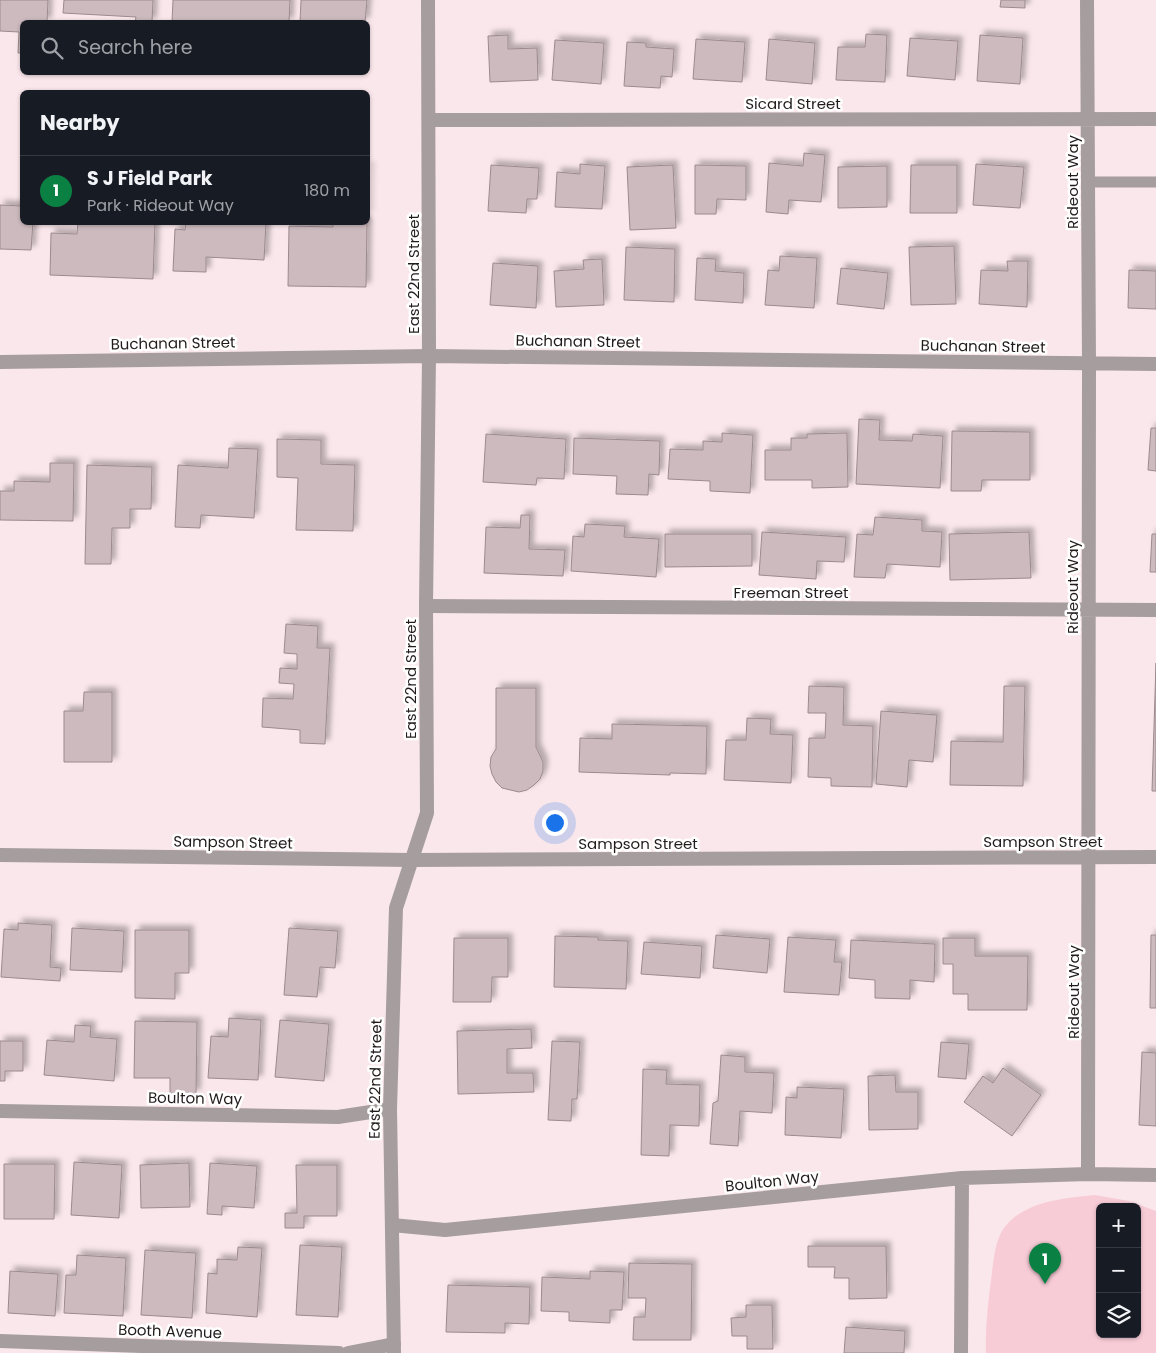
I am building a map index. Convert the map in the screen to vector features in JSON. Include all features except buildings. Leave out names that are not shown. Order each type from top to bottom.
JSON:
[{"type":"street","name":"East 22nd Street","points":[[394,1349],[390,1109],[396,908],[427,813],[428,0]]},
{"type":"street","name":"Rideout Way","points":[[1087,0],[1090,364],[1088,1174]]},
{"type":"street","name":"Sicard Street","points":[[429,120],[1156,118]]},
{"type":"street","name":"Buchanan Street","points":[[0,362],[429,356],[1156,364]]},
{"type":"street","name":"Freeman Street","points":[[426,606],[1156,610]]},
{"type":"street","name":"Sampson Street","points":[[0,855],[411,860],[1156,857]]},
{"type":"street","name":"Boulton Way","points":[[0,1111],[338,1117],[390,1109]]},
{"type":"street","name":"Boulton Way","points":[[392,1225],[445,1230],[962,1178],[1088,1174],[1156,1175]]},
{"type":"street","points":[[961,1353],[962,1178]]},
{"type":"street","name":"Booth Avenue","points":[[0,1341],[339,1353]]},
{"type":"street","points":[[348,1353],[394,1349]]},
{"type":"lane","points":[[1089,182],[1156,182]]},
{"type":"shaded area","points":[[1095,1195],[1134,1203],[1096,1203],[1096,1338],[1141,1338],[1141,1205],[1156,1211],[1156,1353],[986,1353],[986,1326],[990,1289],[995,1251],[1000,1235],[1007,1224],[1017,1215],[1055,1200]]},
{"type":"place","name":"S J Field Park","points":[[1045,1284]]}]
